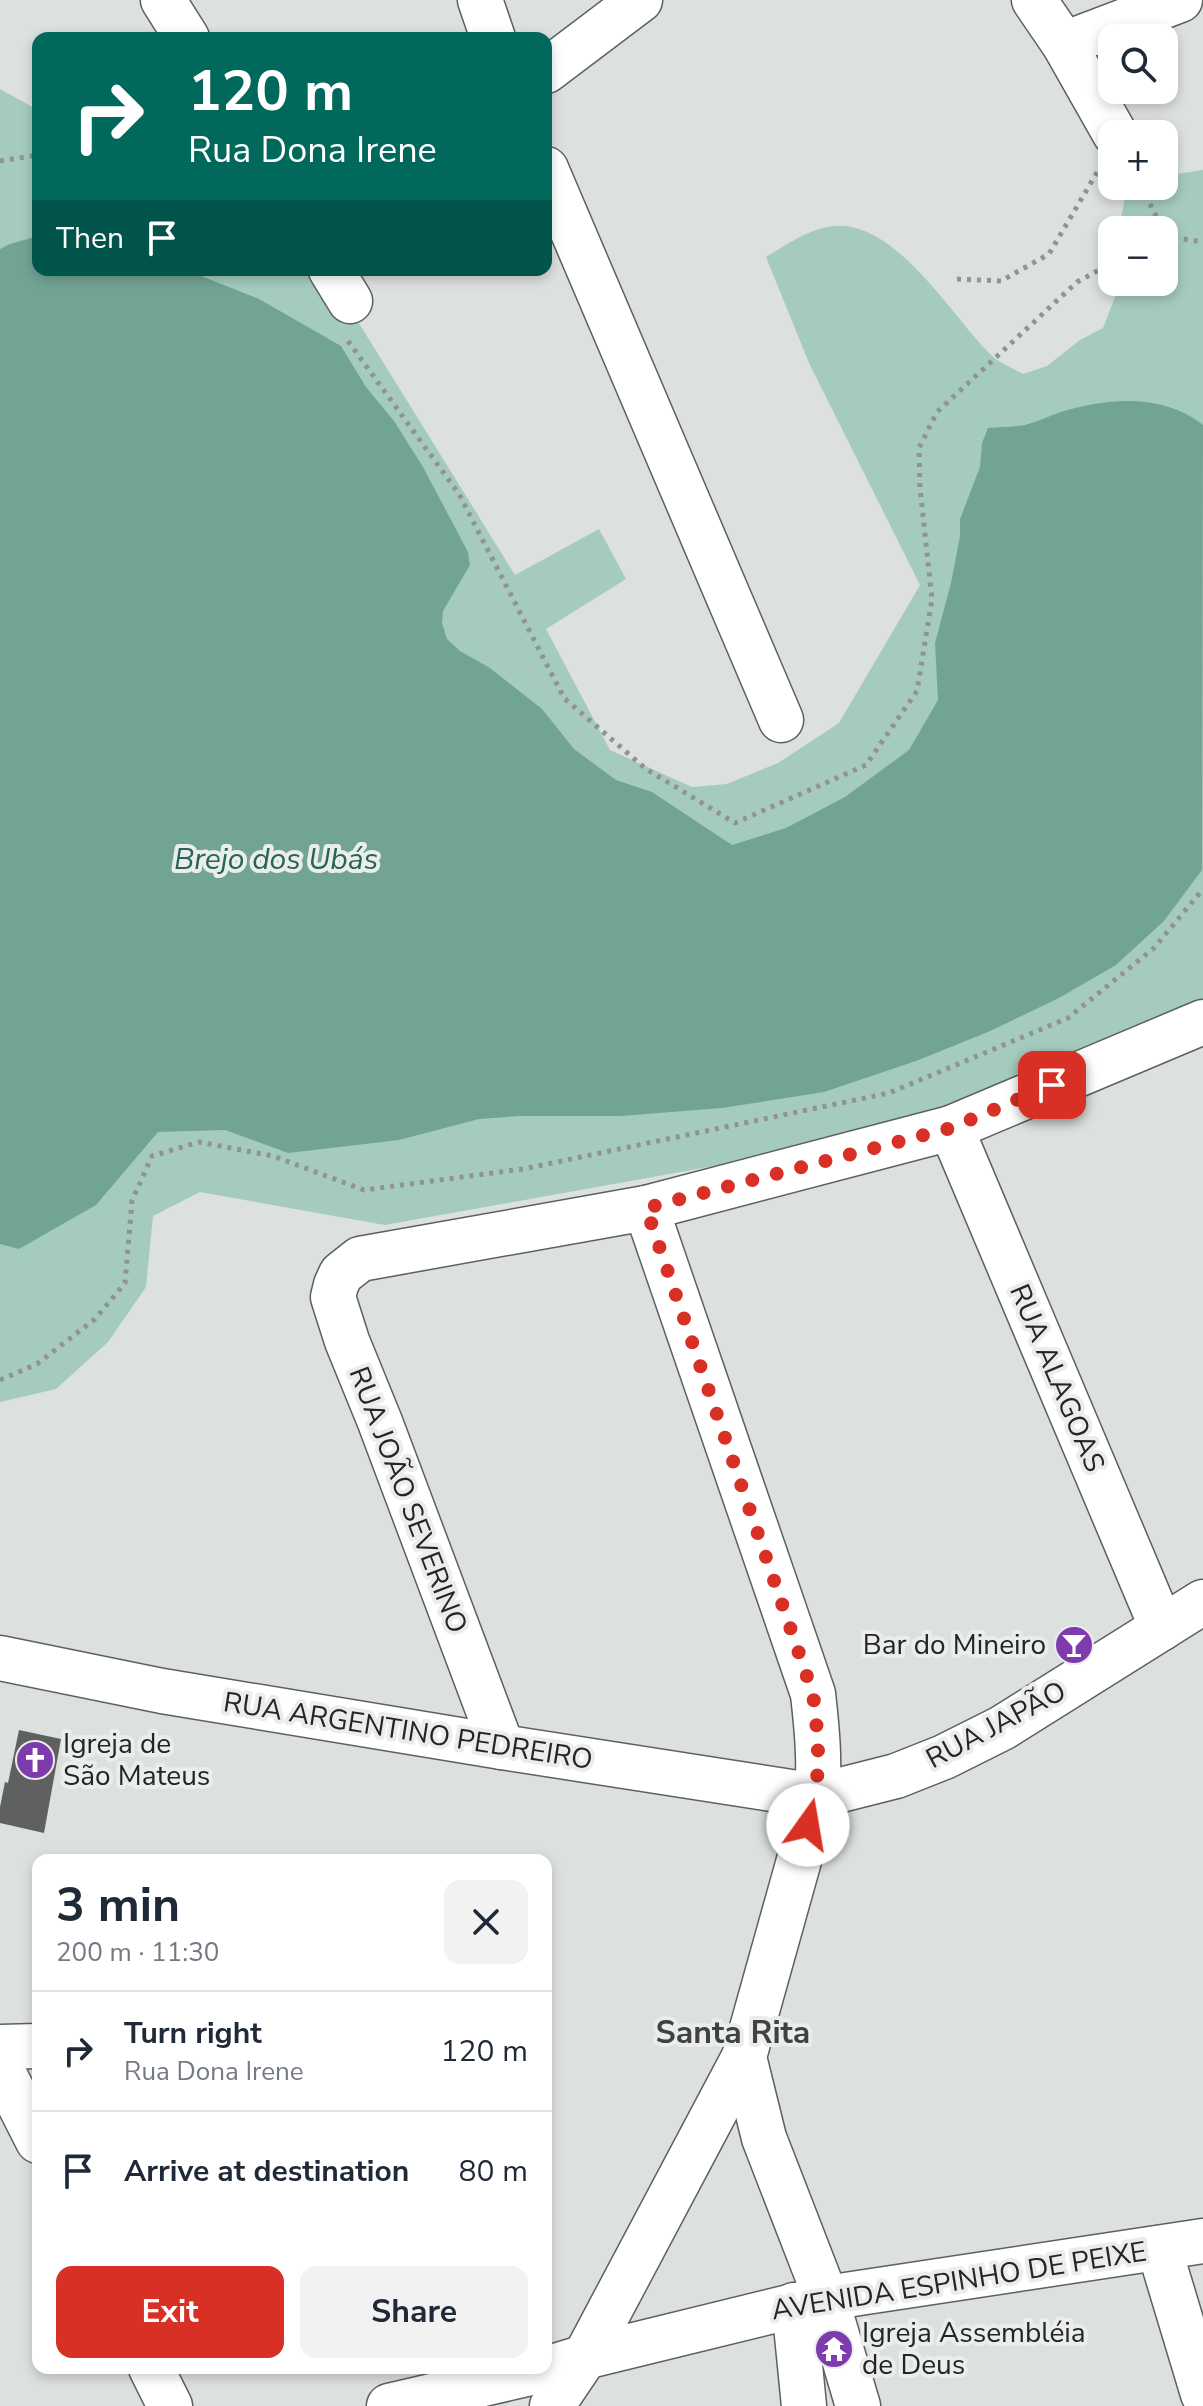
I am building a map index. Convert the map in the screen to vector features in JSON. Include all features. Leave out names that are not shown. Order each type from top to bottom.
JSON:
[{"type":"street","points":[[163,0],[183,32]]},
{"type":"street","points":[[480,0],[491,32]]},
{"type":"street","points":[[552,66],[640,0]]},
{"type":"street","points":[[1034,0],[1064,44],[1098,120]]},
{"type":"street","points":[[1064,44],[1180,0]]},
{"type":"street","points":[[552,183],[781,720]]},
{"type":"street","points":[[389,2406],[544,2382],[585,2357],[744,2057],[817,1796],[819,1742],[813,1694],[646,1208],[951,1128],[1203,1022]]},
{"type":"street","name":"RUA ALAGOAS","points":[[951,1128],[1162,1628]]},
{"type":"street","name":"RUA JOÃO SEVERINO","points":[[502,1747],[347,1341],[333,1297],[336,1285],[341,1274],[360,1259],[646,1208]]},
{"type":"street","name":"RUA JAPÃO","points":[[817,1796],[896,1776],[944,1757],[1002,1728],[1203,1602]]},
{"type":"street","name":"RUA ARGENTINO PEDREIRO","points":[[0,1658],[162,1691],[817,1796]]},
{"type":"street","points":[[0,2047],[32,2046]]},
{"type":"street","points":[[744,2057],[810,2302],[858,2406]]},
{"type":"street","points":[[0,2066],[32,2129]]},
{"type":"street","name":"AVENIDA ESPINHO DE PEIXE","points":[[585,2357],[810,2302],[1203,2241]]},
{"type":"street","points":[[1159,2248],[1203,2394]]},
{"type":"street","points":[[804,2406],[810,2302]]},
{"type":"street","points":[[154,2374],[170,2406]]},
{"type":"path","points":[[0,161],[32,156]]},
{"type":"path","points":[[957,279],[1001,281],[1049,254],[1098,168]]},
{"type":"path","points":[[1178,236],[1203,242]]},
{"type":"path","points":[[0,1380],[37,1364],[95,1319],[125,1283],[132,1201],[152,1156],[199,1142],[273,1156],[364,1190],[523,1169],[889,1093],[1068,1018],[1154,948],[1203,889]]},
{"type":"shaded area","name":"Brejo dos Ubás","points":[[0,89],[32,107],[32,276],[320,276],[352,312],[515,575],[599,529],[626,579],[546,629],[610,750],[692,787],[727,784],[778,763],[839,723],[920,585],[809,363],[766,257],[803,236],[827,227],[851,227],[875,236],[919,272],[991,355],[1023,374],[1047,366],[1080,340],[1103,328],[1115,296],[1178,296],[1178,216],[1122,216],[1124,200],[1178,200],[1178,174],[1203,170],[1203,1018],[920,1129],[385,1225],[200,1192],[153,1216],[146,1287],[108,1342],[56,1389],[0,1402]]},
{"type":"water","name":"Brejo dos Ubás","points":[[32,238],[32,276],[201,276],[259,299],[341,346],[423,467],[468,552],[470,565],[443,611],[442,623],[447,639],[542,709],[574,749],[616,780],[652,792],[732,845],[786,828],[845,797],[909,750],[938,700],[935,643],[951,583],[960,519],[980,467],[982,443],[988,428],[1025,425],[1079,407],[1116,402],[1152,403],[1187,415],[1203,425],[1202,870],[1164,921],[1116,965],[1059,998],[988,1032],[916,1061],[824,1092],[722,1108],[621,1116],[479,1119],[399,1140],[288,1153],[225,1130],[158,1132],[96,1205],[19,1249],[0,1244],[0,249]]},
{"type":"building","name":"Igreja de São Mateus","points":[[19,1730],[61,1739],[44,1833],[0,1823],[5,1782],[8,1783]]},
{"type":"place","name":"Bar do Mineiro","points":[[1074,1645]]},
{"type":"place","name":"Igreja de São Mateus","points":[[35,1760]]},
{"type":"place","name":"Igreja Assembléia de Deus","points":[[834,2349]]},
{"type":"district","name":"Santa Rita","points":[[733,2032]]},
{"type":"route","points":[[808,1825],[817,1796],[819,1769],[813,1694],[646,1208],[951,1128],[1052,1085]]}]
